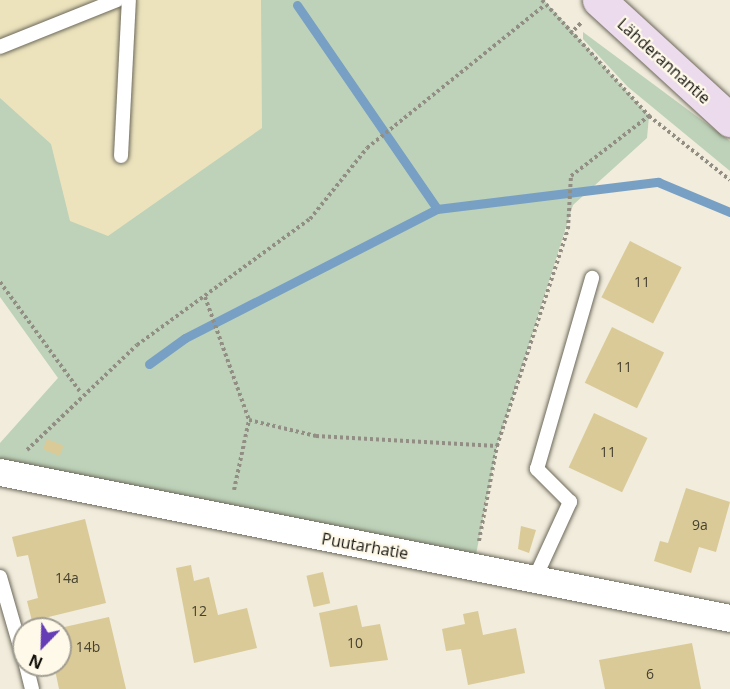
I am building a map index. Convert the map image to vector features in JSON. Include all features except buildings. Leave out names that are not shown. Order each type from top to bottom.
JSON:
[{"type":"main road","name":"Lähderannantie","points":[[599,0],[730,120]]},
{"type":"street","name":"Puutarhatie","points":[[2,472],[730,618]]},
{"type":"lane","points":[[0,47],[117,0]]},
{"type":"lane","points":[[122,156],[129,0]]},
{"type":"lane","points":[[534,578],[570,502],[537,469],[592,278]]},
{"type":"lane","points":[[0,577],[12,618]]},
{"type":"path","points":[[542,0],[649,116],[730,180]]},
{"type":"path","points":[[2,472],[81,393],[310,219],[367,148],[545,5]]},
{"type":"path","points":[[474,565],[497,446],[573,205],[571,176],[649,116]]},
{"type":"path","points":[[0,282],[81,393]]},
{"type":"path","points":[[205,297],[222,336],[249,420],[225,518]]},
{"type":"path","points":[[249,420],[316,436],[497,446]]},
{"type":"green space","points":[[0,0],[544,0],[649,116],[647,138],[573,205],[497,446],[474,565],[0,472],[0,443],[58,378],[0,297]]},
{"type":"green space","points":[[583,32],[730,141],[730,171],[628,87],[583,39]]},
{"type":"sand","points":[[0,0],[261,0],[262,128],[108,236],[70,221],[51,144],[0,98]]},
{"type":"waterway","points":[[297,5],[437,209]]},
{"type":"waterway","points":[[149,364],[185,338],[437,209],[658,182],[730,212]]}]
